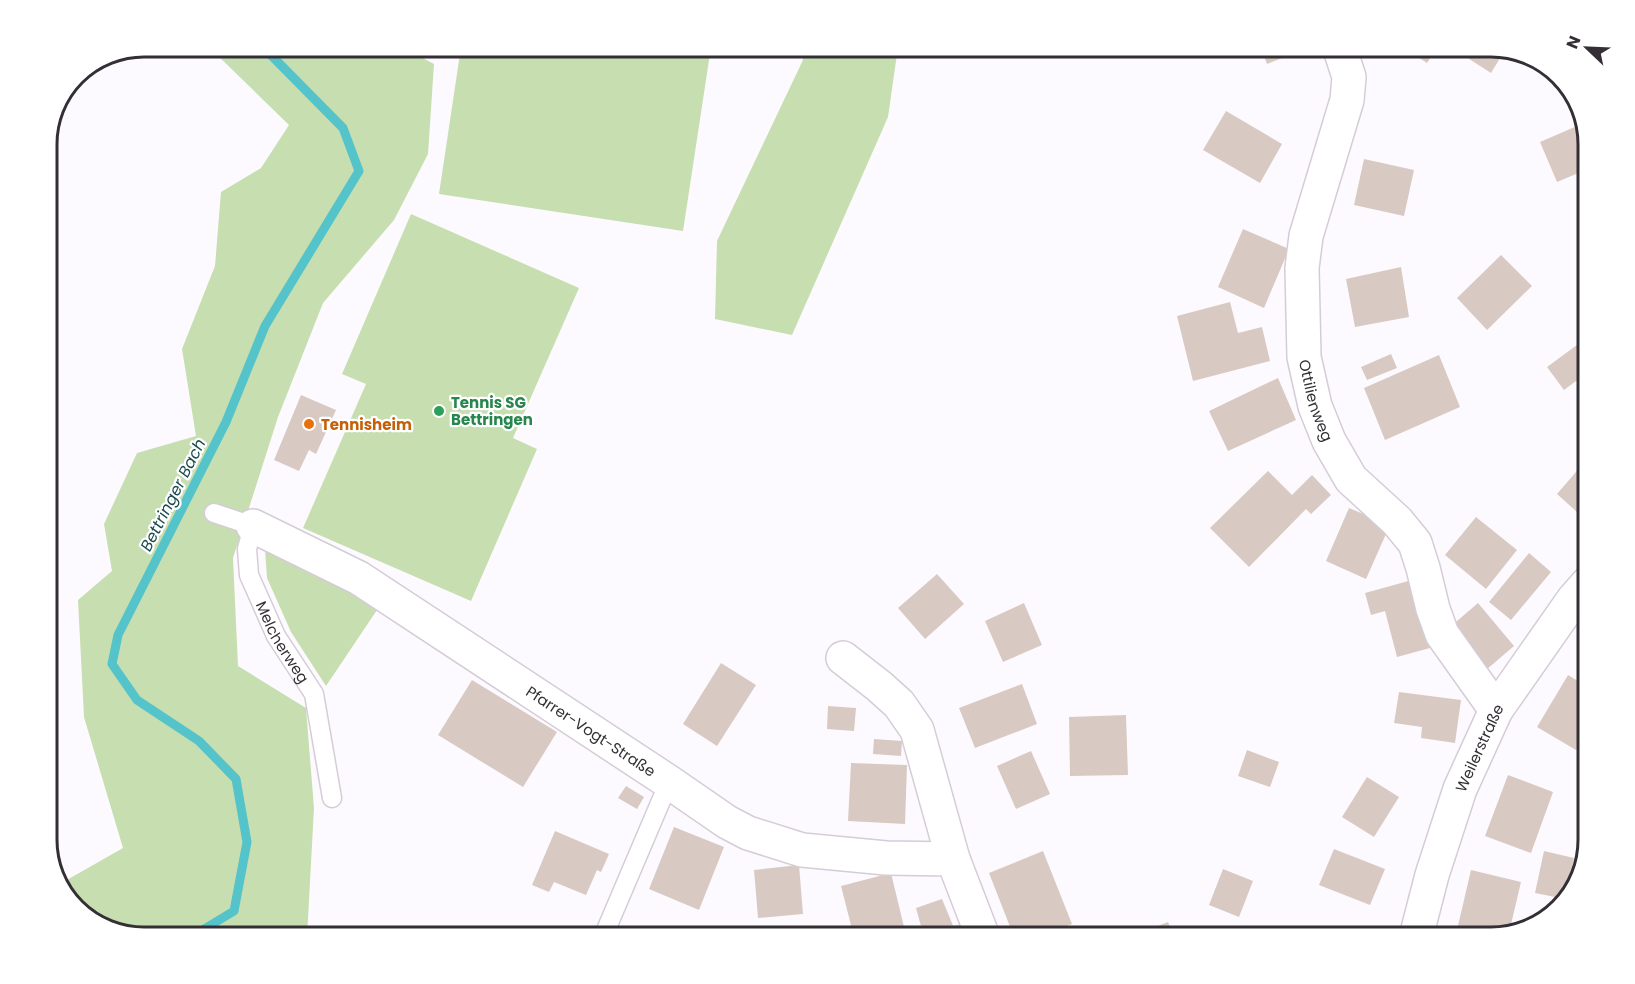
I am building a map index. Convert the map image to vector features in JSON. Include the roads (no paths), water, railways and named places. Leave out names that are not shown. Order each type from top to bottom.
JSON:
[{"type":"street","name":"Ottilienweg","points":[[1342,57],[1348,77],[1347,100],[1306,236],[1302,268],[1304,357],[1315,406],[1329,441],[1351,479],[1397,521],[1415,543],[1433,609],[1443,634],[1496,710]]},
{"type":"street","name":"Pfarrer-Vogt-Straße","points":[[253,526],[359,578],[728,822],[763,839],[802,850],[886,858],[953,859]]},
{"type":"street","name":"Weilerstraße","points":[[1419,927],[1432,875],[1461,789],[1496,710],[1578,594]]},
{"type":"street","points":[[843,658],[899,704],[917,730],[970,927]]},
{"type":"lane","points":[[214,513],[253,526]]},
{"type":"lane","name":"Melcherweg","points":[[253,526],[247,549],[249,575],[276,636],[314,694],[332,798]]},
{"type":"lane","points":[[608,927],[669,782]]},
{"type":"waterway","name":"Bettringer Bach","points":[[208,927],[234,911],[247,842],[236,779],[199,741],[137,700],[112,664],[118,635],[226,422],[265,326],[359,171],[343,128],[273,57]]},
{"type":"place","name":"Tennis SG Bettringen","points":[[439,411]]},
{"type":"place","name":"Tennisheim","points":[[309,424]]}]
